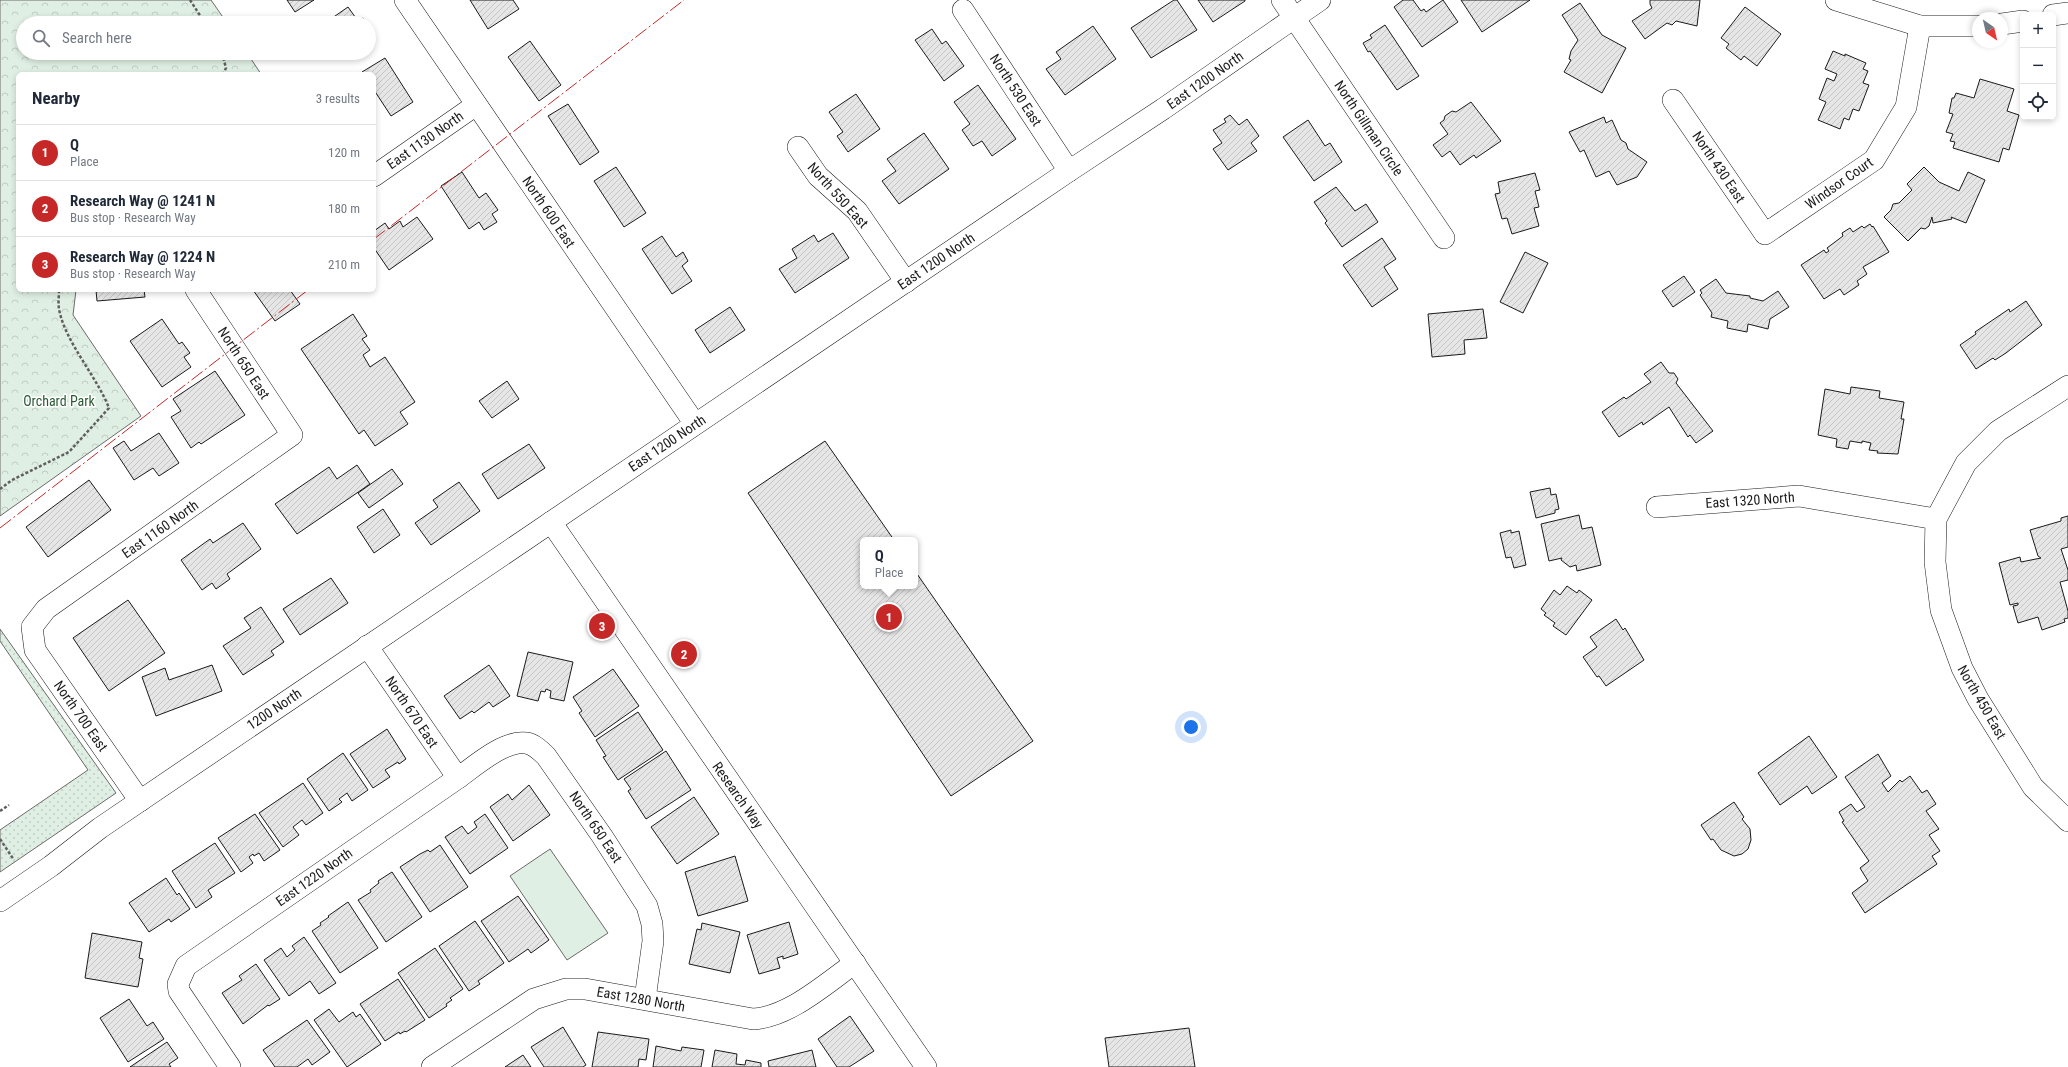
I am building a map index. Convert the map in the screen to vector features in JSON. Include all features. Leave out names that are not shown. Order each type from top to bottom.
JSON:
[{"type":"street","name":"North 600 East","points":[[405,0],[695,424]]},
{"type":"street","name":"North Gillman Circle","points":[[1282,0],[1444,238]]},
{"type":"street","name":"East 1200 North","points":[[551,522],[1163,109],[1320,0]]},
{"type":"street","points":[[1836,0],[1872,6],[1920,26],[1972,26]]},
{"type":"street","name":"North 530 East","points":[[963,10],[1069,171]]},
{"type":"street","points":[[2056,15],[2068,13]]},
{"type":"street","points":[[2008,23],[2020,21]]},
{"type":"street","name":"Windsor Court","points":[[1765,234],[1874,160],[1906,107],[1920,26]]},
{"type":"street","name":"North 430 East","points":[[1673,100],[1765,234]]},
{"type":"street","name":"East 1130 North","points":[[376,175],[476,105]]},
{"type":"street","name":"North 550 East","points":[[798,147],[818,176],[856,210],[906,282]]},
{"type":"street","name":"North 650 East","points":[[197,292],[292,436]]},
{"type":"street","name":"North 450 East","points":[[2068,386],[1998,431],[1966,463],[1936,519],[1935,562],[1941,610],[1962,668],[1978,699],[2033,787],[2068,821]]},
{"type":"street","name":"East 1160 North","points":[[32,627],[46,609],[292,436]]},
{"type":"street","name":"East 1320 North","points":[[1657,507],[1799,496],[1936,519]]},
{"type":"street","name":"1200 North","points":[[0,901],[140,801],[551,522]]},
{"type":"street","name":"Research Way","points":[[551,522],[715,763],[926,1067]]},
{"type":"street","name":"North 700 East","points":[[32,627],[35,650],[140,801]]},
{"type":"street","name":"North 670 East","points":[[367,646],[458,778]]},
{"type":"street","name":"North 650 East","points":[[458,778],[498,750],[513,744],[526,743],[538,749],[546,756],[598,830],[647,906],[652,924],[653,941],[645,999]]},
{"type":"street","name":"East 1220 North","points":[[230,1067],[182,998],[178,984],[186,966],[458,778]]},
{"type":"street","name":"East 1280 North","points":[[432,1067],[534,999],[548,993],[566,989],[585,989],[752,1019],[766,1018],[783,1012],[855,963]]},
{"type":"path","points":[[190,0],[200,16]]},
{"type":"path","points":[[224,60],[226,68],[224,72]]},
{"type":"path","points":[[0,489],[12,480],[68,452],[109,408],[103,393],[63,325],[59,308],[59,292]]},
{"type":"path","points":[[0,811],[9,805]]},
{"type":"path","points":[[0,838],[14,860]]},
{"type":"green space","name":"Orchard Park","points":[[0,0],[211,0],[222,16],[16,16],[16,60],[252,60],[260,72],[16,72],[16,292],[76,292],[73,315],[141,416],[0,516]]},
{"type":"green space","points":[[0,629],[116,793],[0,872],[0,830],[88,770],[0,641]]},
{"type":"green space","points":[[550,849],[608,933],[567,960],[510,876]]},
{"type":"building","points":[[287,0],[314,0],[295,12]]},
{"type":"building","points":[[470,0],[513,0],[519,9],[488,29]]},
{"type":"building","points":[[1174,0],[1177,0],[1197,30],[1151,58],[1131,28]]},
{"type":"building","points":[[1198,0],[1245,0],[1245,1],[1213,22]]},
{"type":"building","points":[[1403,0],[1413,0],[1421,11],[1424,9],[1426,12],[1443,0],[1458,22],[1422,47],[1394,7]]},
{"type":"building","points":[[1461,0],[1530,0],[1482,32]]},
{"type":"building","points":[[1650,0],[1700,0],[1697,26],[1676,21],[1672,25],[1667,23],[1645,39],[1632,21],[1652,8]]},
{"type":"building","points":[[1580,3],[1602,35],[1626,48],[1602,93],[1564,72],[1571,60],[1569,59],[1571,51],[1578,40],[1562,15]]},
{"type":"building","points":[[348,7],[354,16],[335,16]]},
{"type":"building","points":[[1745,7],[1781,34],[1757,66],[1744,56],[1741,60],[1726,48],[1729,44],[1721,38]]},
{"type":"building","points":[[1385,25],[1419,76],[1397,90],[1370,51],[1368,52],[1363,43],[1372,38],[1370,35]]},
{"type":"building","points":[[1093,26],[1116,59],[1065,95],[1046,69],[1061,59],[1056,52]]},
{"type":"building","points":[[932,29],[942,44],[946,41],[964,66],[944,81],[915,40]]},
{"type":"building","points":[[530,41],[561,85],[539,101],[508,57]]},
{"type":"building","points":[[1833,51],[1845,56],[1845,54],[1866,63],[1863,69],[1868,71],[1863,83],[1869,85],[1859,111],[1853,109],[1849,120],[1844,118],[1840,129],[1818,120],[1826,102],[1819,99],[1827,78],[1834,81],[1837,74],[1825,69]]},
{"type":"building","points":[[385,58],[413,102],[391,116],[376,93],[376,72],[362,72]]},
{"type":"building","points":[[1980,79],[2014,89],[2007,111],[2019,115],[2009,150],[2003,148],[1999,162],[1953,148],[1955,142],[1950,141],[1953,134],[1946,132],[1953,114],[1949,113],[1952,98],[1954,98],[1956,93],[1974,98]]},
{"type":"building","points":[[978,85],[1016,139],[992,156],[982,141],[973,146],[962,130],[970,124],[954,102]]},
{"type":"building","points":[[856,94],[880,129],[848,152],[837,136],[843,132],[829,112]]},
{"type":"building","points":[[1471,102],[1501,141],[1476,158],[1474,155],[1460,165],[1450,151],[1442,157],[1433,145],[1448,134],[1440,123],[1444,120],[1445,116],[1452,111],[1456,112]]},
{"type":"building","points":[[568,104],[599,152],[580,165],[548,116]]},
{"type":"building","points":[[1230,115],[1239,125],[1247,119],[1259,136],[1251,143],[1257,151],[1228,170],[1213,149],[1222,143],[1213,130],[1226,122],[1224,119]]},
{"type":"building","points":[[1604,117],[1606,123],[1612,120],[1621,140],[1626,143],[1628,149],[1647,162],[1637,177],[1617,185],[1609,171],[1596,177],[1584,150],[1580,152],[1569,132]]},
{"type":"building","points":[[1308,120],[1325,146],[1330,143],[1342,162],[1314,181],[1283,137]]},
{"type":"building","points":[[924,133],[949,169],[899,204],[882,181],[896,171],[887,159]]},
{"type":"building","points":[[616,167],[646,213],[624,227],[594,181]]},
{"type":"building","points":[[1924,167],[1939,182],[1959,191],[1968,172],[1985,180],[1966,223],[1951,217],[1952,219],[1933,223],[1932,217],[1929,226],[1925,229],[1921,228],[1908,241],[1884,217],[1891,210],[1893,204],[1899,203],[1912,190],[1907,184]]},
{"type":"building","points":[[462,172],[479,198],[486,193],[498,210],[492,214],[497,222],[484,230],[479,222],[469,229],[441,186]]},
{"type":"building","points":[[1535,173],[1540,190],[1535,191],[1539,207],[1534,208],[1539,226],[1512,234],[1507,218],[1502,219],[1495,194],[1500,193],[1498,182]]},
{"type":"building","points":[[1336,187],[1355,211],[1366,204],[1378,222],[1342,247],[1325,223],[1327,221],[1314,202]]},
{"type":"building","points":[[417,217],[433,239],[389,270],[376,251],[376,230],[385,223],[389,229],[400,221],[403,227]]},
{"type":"building","points":[[1870,224],[1872,227],[1873,226],[1889,252],[1863,267],[1867,274],[1857,281],[1859,285],[1844,295],[1840,289],[1824,299],[1801,265],[1824,250],[1826,253],[1829,251],[1827,248],[1843,236],[1842,233],[1850,228],[1853,232],[1862,226],[1864,228]]},
{"type":"building","points":[[833,233],[849,258],[795,293],[779,269],[797,258],[792,249],[814,235],[818,242]]},
{"type":"building","points":[[662,236],[676,257],[683,252],[688,261],[682,266],[692,281],[672,294],[642,249]]},
{"type":"building","points":[[1382,238],[1396,259],[1384,267],[1398,289],[1372,307],[1343,265]]},
{"type":"building","points":[[1525,252],[1548,263],[1523,313],[1500,302]]},
{"type":"building","points":[[1684,276],[1695,292],[1673,307],[1662,291]]},
{"type":"building","points":[[1716,279],[1726,293],[1750,296],[1750,298],[1763,301],[1778,291],[1789,307],[1770,319],[1768,329],[1748,324],[1747,332],[1727,328],[1728,321],[1711,317],[1712,313],[1700,295],[1702,293],[1700,290]]},
{"type":"building","points":[[96,292],[144,292],[145,297],[97,301]]},
{"type":"building","points":[[254,292],[291,292],[300,304],[275,321]]},
{"type":"building","points":[[2026,301],[2042,325],[2006,353],[1995,360],[1993,358],[1976,369],[1960,345],[1976,334],[1975,332],[2009,309],[2010,312]]},
{"type":"building","points":[[730,307],[745,330],[710,353],[695,330]]},
{"type":"building","points":[[1483,309],[1487,338],[1464,340],[1465,354],[1432,357],[1428,314]]},
{"type":"building","points":[[353,314],[367,336],[362,339],[370,350],[363,355],[370,367],[385,357],[415,402],[400,412],[408,424],[375,446],[364,430],[359,434],[301,349]]},
{"type":"building","points":[[162,319],[179,344],[182,342],[190,353],[184,357],[191,367],[162,387],[130,341]]},
{"type":"building","points":[[1661,362],[1669,373],[1674,373],[1678,379],[1676,383],[1713,431],[1696,443],[1690,435],[1688,437],[1669,407],[1643,425],[1642,422],[1619,437],[1602,412],[1624,397],[1626,399],[1651,382],[1644,374]]},
{"type":"building","points":[[215,371],[245,415],[201,444],[199,442],[191,448],[171,417],[181,411],[173,399]]},
{"type":"building","points":[[507,381],[519,399],[492,418],[479,401]]},
{"type":"building","points":[[1851,387],[1880,391],[1879,398],[1904,402],[1901,419],[1904,419],[1898,454],[1877,453],[1878,451],[1869,450],[1871,443],[1862,441],[1862,443],[1850,441],[1848,449],[1836,447],[1837,439],[1818,435],[1825,389],[1850,394]]},
{"type":"building","points":[[159,433],[179,463],[159,476],[153,468],[134,480],[113,448],[124,441],[131,451]]},
{"type":"building","points":[[825,441],[892,537],[860,537],[860,589],[918,589],[918,575],[1033,741],[951,796],[748,493]]},
{"type":"building","points":[[529,444],[545,468],[498,499],[482,474]]},
{"type":"building","points":[[357,465],[370,484],[297,534],[275,504],[329,467],[337,479]]},
{"type":"building","points":[[392,469],[403,484],[369,508],[358,493]]},
{"type":"building","points":[[89,480],[111,510],[48,557],[26,527]]},
{"type":"building","points":[[459,482],[480,511],[431,545],[415,523],[438,507],[433,500]]},
{"type":"building","points":[[1550,488],[1551,495],[1556,494],[1559,509],[1555,510],[1555,513],[1536,518],[1530,492]]},
{"type":"building","points":[[383,509],[400,535],[374,553],[357,527]]},
{"type":"building","points":[[1579,515],[1582,529],[1592,527],[1601,565],[1577,571],[1576,565],[1570,567],[1561,560],[1562,558],[1549,561],[1541,524]]},
{"type":"building","points":[[2068,516],[2068,547],[2061,549],[2068,570],[2068,580],[2060,582],[2068,611],[2068,618],[2064,619],[2065,622],[2042,630],[2038,617],[2018,623],[2013,606],[2018,605],[2018,603],[2010,605],[1999,563],[2020,557],[2021,562],[2041,558],[2038,556],[2030,530],[2061,521],[2061,518]]},
{"type":"building","points":[[243,523],[261,549],[227,574],[230,579],[216,589],[212,583],[202,590],[181,560],[210,539],[213,543]]},
{"type":"building","points":[[1511,530],[1511,533],[1519,531],[1526,565],[1514,568],[1511,557],[1506,558],[1500,533]]},
{"type":"building","points":[[331,578],[348,603],[300,635],[283,609]]},
{"type":"building","points":[[1567,586],[1577,593],[1579,590],[1592,600],[1566,635],[1553,626],[1555,623],[1544,615],[1546,613],[1541,609],[1554,590],[1560,595]]},
{"type":"building","points":[[128,600],[165,653],[109,691],[73,638]]},
{"type":"building","points":[[261,607],[284,642],[271,651],[274,655],[243,675],[223,646],[251,628],[244,618]]},
{"type":"building","points":[[1616,619],[1623,630],[1625,628],[1644,660],[1606,686],[1599,676],[1597,677],[1583,657],[1597,647],[1590,637]]},
{"type":"building","points":[[528,652],[573,662],[564,701],[550,698],[551,691],[546,689],[545,692],[541,691],[538,701],[517,696]]},
{"type":"building","points":[[212,665],[222,691],[156,716],[142,677],[165,668],[169,680]]},
{"type":"building","points":[[489,665],[510,696],[493,707],[489,702],[474,713],[472,711],[460,719],[444,696]]},
{"type":"building","points":[[613,669],[639,706],[595,737],[579,713],[582,711],[573,697]]},
{"type":"building","points":[[638,712],[663,750],[618,780],[603,757],[606,756],[596,740]]},
{"type":"building","points":[[387,729],[406,759],[385,770],[390,777],[373,788],[350,754]]},
{"type":"building","points":[[1809,736],[1837,777],[1812,794],[1807,786],[1780,805],[1758,773]]},
{"type":"building","points":[[666,751],[691,790],[646,819],[628,791],[631,789],[624,779]]},
{"type":"building","points":[[343,753],[368,790],[352,801],[347,793],[339,799],[342,802],[329,811],[307,779]]},
{"type":"building","points":[[1878,754],[1891,776],[1882,783],[1888,792],[1900,780],[1902,782],[1910,776],[1922,793],[1927,790],[1936,804],[1926,811],[1939,829],[1929,835],[1940,851],[1932,856],[1937,864],[1865,913],[1852,893],[1868,881],[1860,868],[1869,861],[1842,822],[1844,821],[1839,812],[1851,804],[1857,812],[1865,807],[1845,777]]},
{"type":"building","points":[[303,783],[323,813],[306,825],[302,820],[293,827],[299,835],[283,847],[259,813]]},
{"type":"building","points":[[529,785],[550,815],[513,841],[490,807],[508,794],[512,800]]},
{"type":"building","points":[[694,797],[719,834],[677,864],[651,827]]},
{"type":"building","points":[[1734,802],[1744,817],[1742,819],[1750,829],[1751,840],[1748,849],[1742,854],[1734,856],[1721,850],[1713,839],[1711,840],[1701,825]]},
{"type":"building","points":[[255,814],[280,850],[264,861],[259,853],[254,856],[253,854],[249,857],[253,863],[241,872],[218,838]]},
{"type":"building","points":[[485,814],[508,848],[470,874],[445,837],[462,826],[468,834],[477,827],[474,822]]},
{"type":"building","points":[[215,843],[235,873],[208,890],[212,897],[196,908],[172,871]]},
{"type":"building","points":[[440,845],[468,887],[430,912],[400,867],[420,854],[428,850],[430,852]]},
{"type":"building","points":[[735,856],[748,901],[698,916],[685,872]]},
{"type":"building","points":[[392,872],[422,917],[386,942],[358,900],[371,892],[370,890],[379,883],[378,881]]},
{"type":"building","points":[[166,878],[177,895],[179,893],[190,909],[171,922],[169,919],[149,932],[129,903]]},
{"type":"building","points":[[518,896],[549,940],[531,953],[528,949],[509,962],[481,921]]},
{"type":"building","points":[[348,902],[378,948],[340,973],[312,931],[321,925],[320,923],[329,917],[328,916]]},
{"type":"building","points":[[475,921],[504,963],[478,981],[480,984],[469,991],[439,946]]},
{"type":"building","points":[[789,922],[798,954],[783,959],[783,956],[777,958],[780,968],[759,974],[747,935]]},
{"type":"building","points":[[702,923],[740,932],[730,973],[689,964],[697,929],[701,930]]},
{"type":"building","points":[[92,933],[142,942],[139,958],[143,959],[138,987],[85,978]]},
{"type":"building","points":[[304,937],[336,983],[319,994],[310,981],[289,996],[264,960],[281,948],[287,957],[295,950],[292,946]]},
{"type":"building","points":[[435,948],[463,989],[450,998],[452,1000],[446,1004],[447,1006],[429,1018],[398,973]]},
{"type":"building","points":[[256,964],[280,999],[269,1006],[268,1005],[243,1024],[222,993],[242,980],[239,976]]},
{"type":"building","points":[[398,979],[425,1020],[406,1032],[405,1031],[400,1034],[399,1032],[385,1041],[360,1004]]},
{"type":"building","points":[[129,999],[147,1026],[153,1022],[164,1039],[128,1062],[100,1018]]},
{"type":"building","points":[[329,1009],[339,1022],[353,1012],[356,1017],[360,1014],[381,1044],[347,1067],[314,1020]]},
{"type":"building","points":[[850,1016],[874,1051],[849,1067],[837,1067],[818,1039]]},
{"type":"building","points":[[307,1020],[330,1052],[312,1065],[308,1059],[297,1067],[275,1067],[263,1050]]},
{"type":"building","points":[[563,1027],[586,1065],[583,1067],[544,1067],[531,1047]]},
{"type":"building","points":[[1189,1028],[1195,1067],[1109,1067],[1105,1038]]},
{"type":"building","points":[[598,1032],[649,1039],[646,1060],[639,1059],[638,1067],[592,1067]]},
{"type":"building","points":[[167,1042],[178,1058],[169,1064],[171,1067],[130,1067]]},
{"type":"building","points":[[656,1046],[681,1051],[682,1047],[704,1050],[701,1067],[653,1067]]},
{"type":"building","points":[[715,1050],[737,1054],[736,1064],[745,1065],[746,1060],[761,1063],[761,1067],[712,1067]]},
{"type":"building","points":[[812,1050],[816,1067],[769,1067],[768,1061]]},
{"type":"building","points":[[523,1055],[531,1067],[505,1067]]},
{"type":"power","points":[[376,237],[684,0]]},
{"type":"power","points":[[0,528],[305,292]]},
{"type":"place","name":"Q","points":[[889,617]]},
{"type":"place","name":"Research Way @ 1224 N","points":[[602,626]]},
{"type":"place","name":"Research Way @ 1241 N","points":[[684,654]]}]
